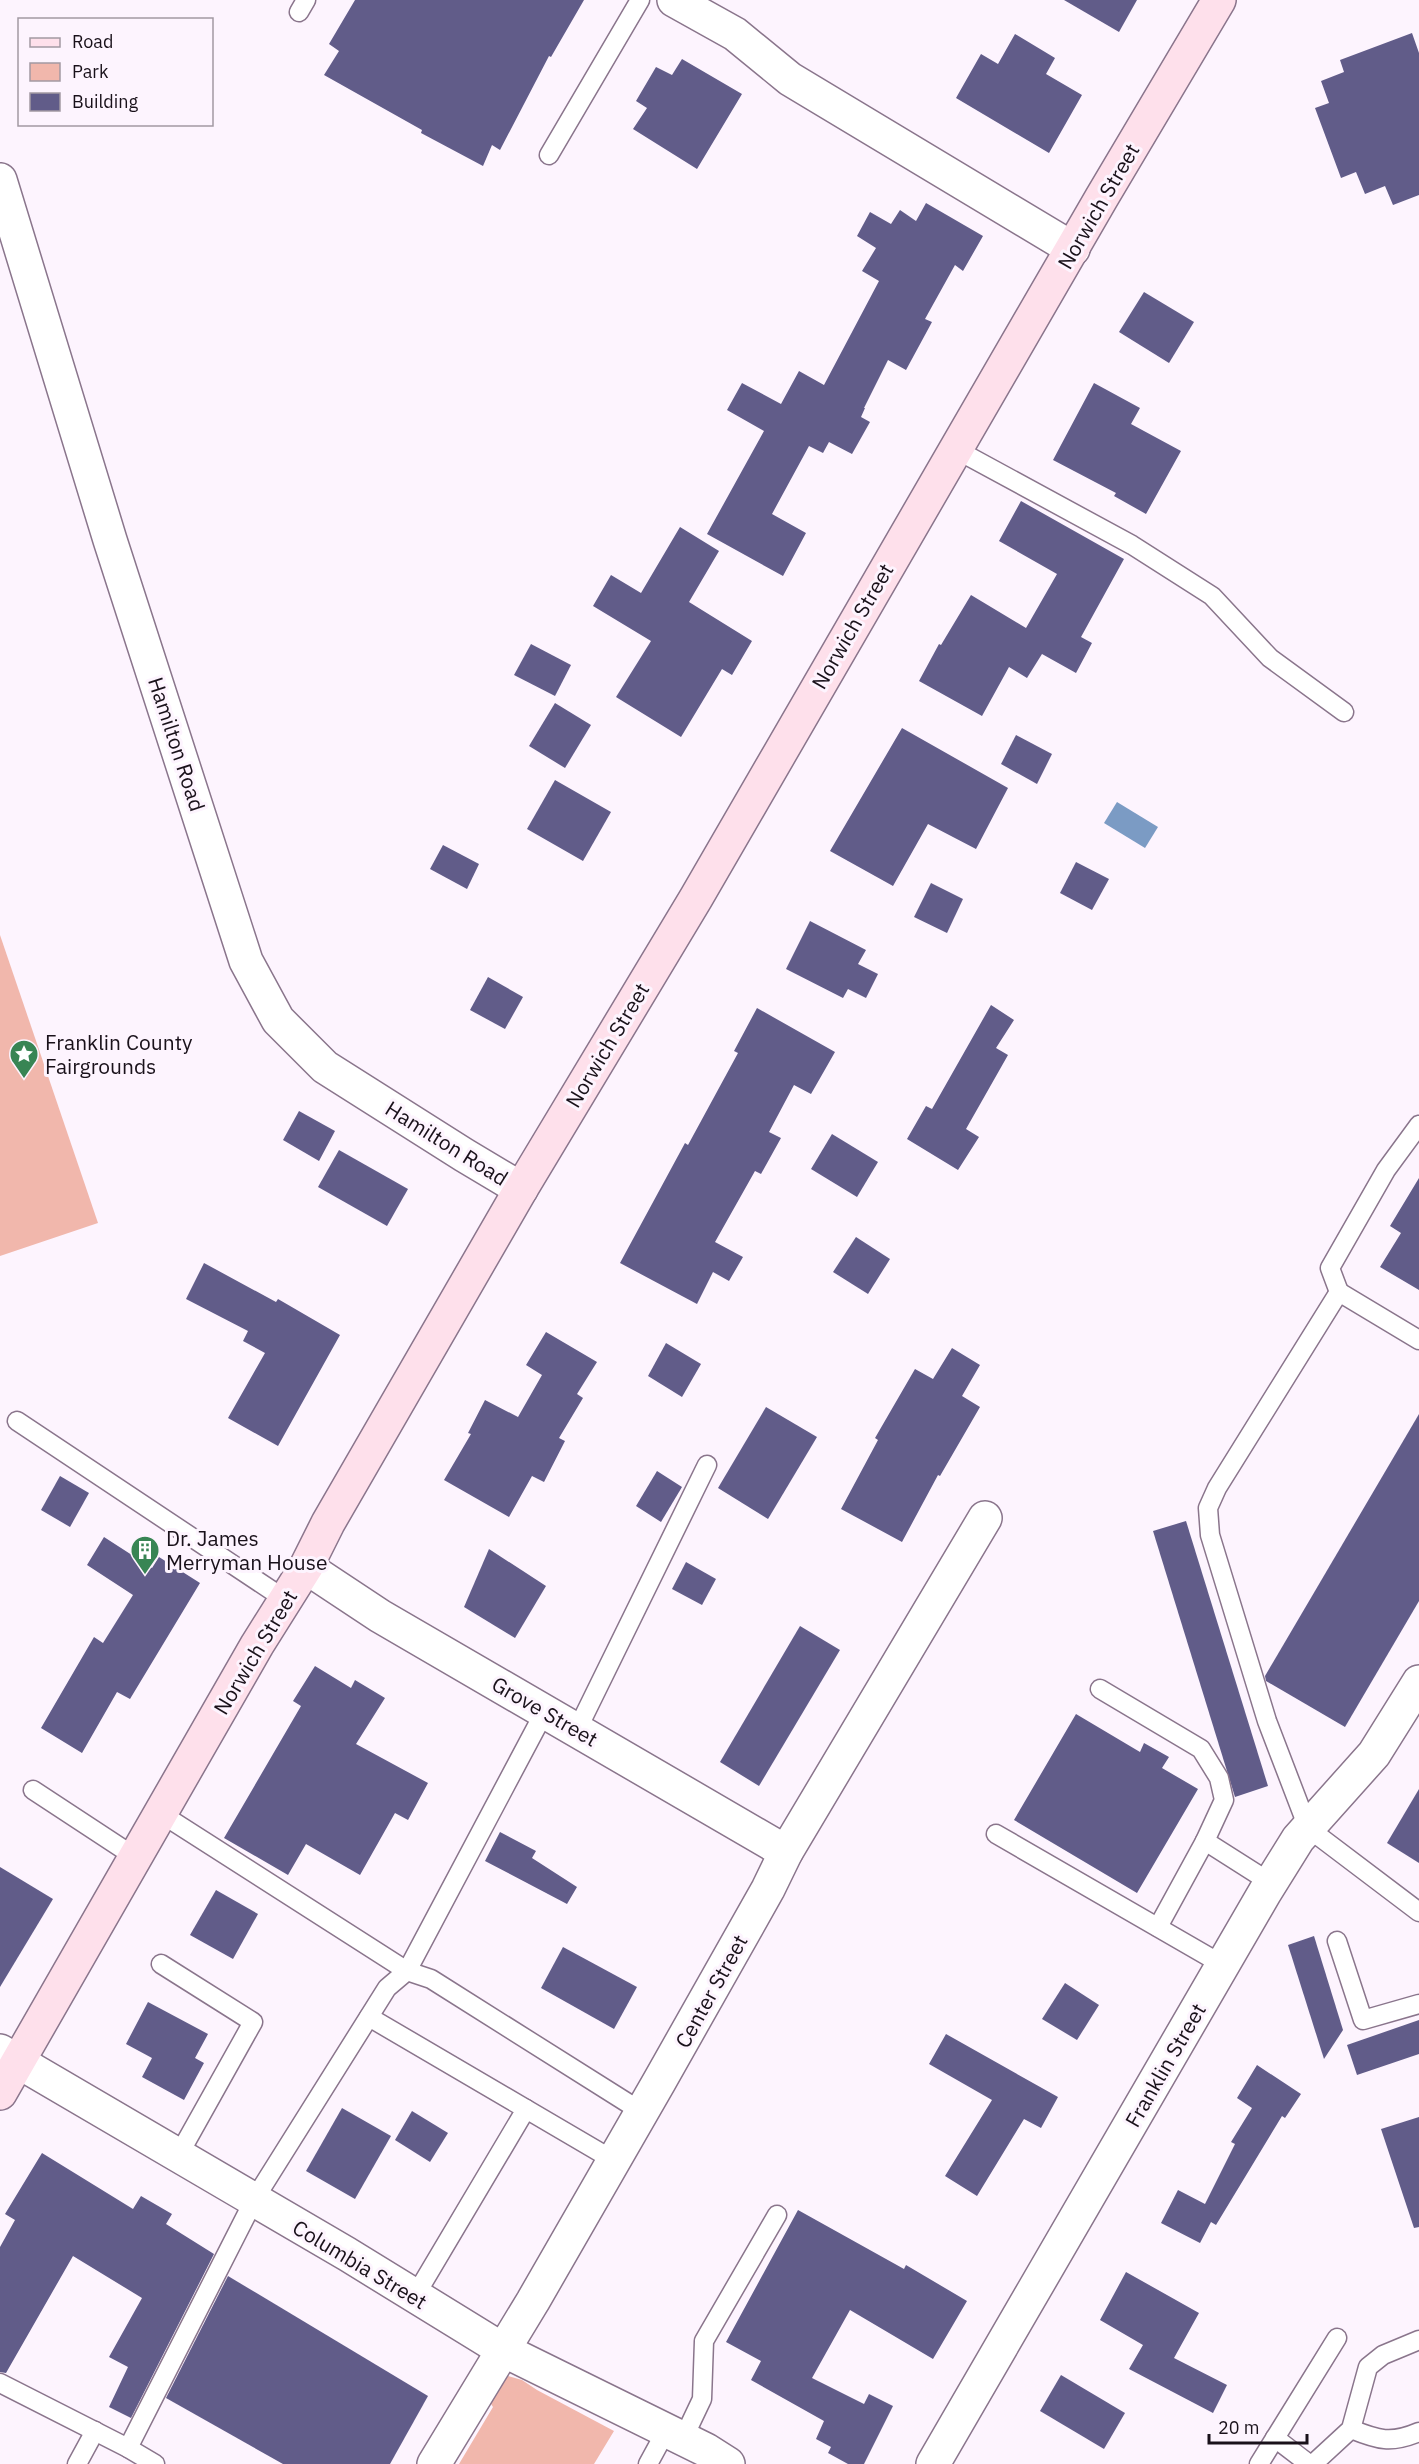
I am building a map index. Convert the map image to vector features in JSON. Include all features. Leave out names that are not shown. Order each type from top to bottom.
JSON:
[{"type":"main road","name":"Norwich Street","points":[[0,2093],[9,2056],[135,1857],[257,1645],[306,1567],[328,1523],[521,1189],[696,898],[879,579],[957,450],[1219,0]]},
{"type":"street","points":[[674,0],[735,34],[790,79],[1072,249]]},
{"type":"street","name":"Hamilton Road","points":[[0,180],[110,540],[246,961],[278,1020],[325,1067],[521,1189]]},
{"type":"street","name":"Center Street","points":[[434,2464],[642,2112],[738,1943],[786,1852],[985,1518]]},
{"type":"street","name":"Grove Street","points":[[306,1567],[380,1616],[786,1852]]},
{"type":"street","name":"Franklin Street","points":[[933,2464],[1298,1839],[1374,1754],[1419,1682]]},
{"type":"street","name":"Columbia Street","points":[[9,2056],[503,2350],[675,2435],[728,2464]]},
{"type":"lane","points":[[549,155],[640,0]]},
{"type":"lane","points":[[957,450],[1132,545],[1212,596],[1270,658],[1344,712]]},
{"type":"lane","points":[[1419,1125],[1386,1170],[1330,1268],[1339,1292],[1419,1340]]},
{"type":"lane","points":[[1339,1292],[1217,1488],[1208,1508],[1210,1535],[1267,1720],[1308,1828],[1419,1912]]},
{"type":"lane","points":[[17,1421],[286,1600]]},
{"type":"lane","points":[[577,1730],[707,1465]]},
{"type":"lane","points":[[1100,1689],[1202,1749],[1219,1778],[1224,1800],[1205,1841],[1158,1927]]},
{"type":"lane","points":[[128,2448],[254,2200],[387,1988],[407,1971],[545,1711]]},
{"type":"lane","points":[[33,1790],[135,1857]]},
{"type":"lane","points":[[160,1814],[407,1971],[431,1979],[642,2112]]},
{"type":"lane","points":[[996,1834],[1223,1965]]},
{"type":"lane","points":[[1205,1841],[1271,1883]]},
{"type":"lane","points":[[1337,1941],[1363,2020],[1419,2004]]},
{"type":"lane","points":[[160,1964],[253,2022],[178,2156]]},
{"type":"lane","points":[[369,2017],[612,2160]]},
{"type":"lane","points":[[415,2296],[526,2109]]},
{"type":"lane","points":[[648,2464],[675,2435],[702,2399],[704,2341],[777,2215]]},
{"type":"lane","points":[[1259,2464],[1337,2338]]},
{"type":"lane","points":[[1275,2438],[1311,2464],[1351,2428],[1368,2367],[1383,2355],[1419,2340]]},
{"type":"lane","points":[[0,2383],[155,2464]]},
{"type":"lane","points":[[1351,2428],[1378,2440],[1404,2439],[1419,2432]]},
{"type":"lane","points":[[77,2464],[95,2431]]},
{"type":"green space","name":"Franklin County Fairgrounds","points":[[0,935],[98,1223],[0,1256]]},
{"type":"green space","points":[[505,2375],[522,2380],[614,2431],[594,2464],[459,2464],[493,2407],[489,2401]]},
{"type":"water","points":[[1117,802],[1158,827],[1145,848],[1104,823]]},
{"type":"building","points":[[355,0],[584,0],[551,57],[549,56],[500,150],[492,145],[483,166],[421,133],[422,130],[324,75],[339,51],[329,44]]},
{"type":"building","points":[[1064,0],[1137,0],[1119,32]]},
{"type":"building","points":[[1412,33],[1419,53],[1419,195],[1393,205],[1385,186],[1365,194],[1356,172],[1341,178],[1315,108],[1329,103],[1321,81],[1344,72],[1340,60]]},
{"type":"building","points":[[1015,34],[1055,58],[1046,74],[1082,95],[1049,153],[956,98],[981,54],[998,64]]},
{"type":"building","points":[[682,59],[742,94],[697,169],[633,129],[647,108],[636,101],[656,67],[672,75]]},
{"type":"building","points":[[926,203],[983,236],[963,271],[955,265],[925,319],[932,322],[906,370],[888,360],[861,417],[870,422],[852,454],[829,442],[823,453],[809,446],[772,514],[806,533],[783,576],[707,534],[764,431],[727,410],[742,383],[781,404],[799,371],[824,385],[879,281],[862,271],[876,248],[857,236],[870,212],[891,224],[900,210],[916,221]]},
{"type":"building","points":[[1144,292],[1194,322],[1169,363],[1119,332]]},
{"type":"building","points":[[1094,383],[1140,408],[1131,424],[1181,451],[1146,514],[1114,496],[1116,493],[1053,460]]},
{"type":"building","points":[[1021,501],[1124,559],[1081,637],[1092,643],[1076,673],[1042,654],[1027,678],[1009,667],[982,716],[919,681],[939,644],[941,645],[971,595],[1026,628],[1057,574],[999,541]]},
{"type":"building","points":[[680,527],[719,551],[689,602],[752,641],[732,675],[722,669],[681,737],[616,697],[651,641],[593,606],[611,575],[641,593]]},
{"type":"building","points":[[531,644],[571,665],[555,696],[514,675]]},
{"type":"building","points":[[555,703],[591,725],[565,768],[529,746]]},
{"type":"building","points":[[902,728],[1008,788],[976,849],[928,824],[893,886],[830,851]]},
{"type":"building","points":[[1016,735],[1052,754],[1037,784],[1001,764]]},
{"type":"building","points":[[555,780],[611,812],[583,861],[527,829]]},
{"type":"building","points":[[443,845],[479,864],[467,889],[430,869]]},
{"type":"building","points":[[1076,862],[1109,879],[1092,910],[1060,893]]},
{"type":"building","points":[[931,883],[963,899],[947,933],[914,917]]},
{"type":"building","points":[[810,921],[866,950],[858,964],[878,974],[866,998],[848,989],[843,998],[786,969]]},
{"type":"building","points":[[488,977],[523,997],[505,1029],[470,1010]]},
{"type":"building","points":[[991,1005],[1014,1020],[996,1048],[1008,1055],[966,1129],[979,1137],[958,1170],[907,1139],[926,1106],[932,1109]]},
{"type":"building","points":[[757,1008],[835,1052],[811,1094],[794,1085],[769,1132],[781,1138],[761,1174],[755,1171],[715,1242],[743,1257],[729,1281],[713,1272],[697,1304],[620,1263],[685,1143],[688,1145],[738,1053],[734,1051]]},
{"type":"building","points":[[299,1111],[335,1131],[319,1161],[283,1140]]},
{"type":"building","points":[[832,1134],[878,1162],[857,1197],[811,1169]]},
{"type":"building","points":[[339,1150],[408,1189],[387,1226],[318,1187]]},
{"type":"building","points":[[1419,1178],[1419,1290],[1380,1267],[1401,1233],[1390,1226]]},
{"type":"building","points":[[856,1237],[890,1259],[868,1294],[833,1272]]},
{"type":"building","points":[[204,1263],[276,1302],[278,1299],[340,1335],[278,1446],[228,1418],[265,1353],[243,1341],[248,1331],[186,1299]]},
{"type":"building","points":[[546,1332],[597,1362],[577,1394],[583,1398],[559,1438],[565,1441],[544,1482],[532,1476],[509,1517],[444,1480],[471,1434],[468,1433],[485,1400],[518,1417],[542,1375],[526,1365]]},
{"type":"building","points":[[666,1343],[701,1364],[682,1397],[648,1376]]},
{"type":"building","points":[[952,1348],[980,1365],[962,1396],[980,1407],[940,1476],[938,1475],[902,1542],[841,1509],[878,1440],[875,1438],[915,1369],[933,1379]]},
{"type":"building","points":[[766,1407],[817,1437],[768,1519],[718,1488]]},
{"type":"building","points":[[1419,1414],[1419,1601],[1345,1727],[1266,1681],[1265,1676]]},
{"type":"building","points":[[657,1471],[682,1487],[661,1522],[636,1506]]},
{"type":"building","points":[[60,1476],[89,1493],[70,1527],[41,1510]]},
{"type":"building","points":[[1186,1521],[1268,1786],[1235,1797],[1153,1531]]},
{"type":"building","points":[[104,1537],[152,1568],[159,1557],[200,1583],[130,1699],[117,1692],[82,1753],[41,1728],[94,1637],[103,1643],[133,1595],[87,1565]]},
{"type":"building","points":[[489,1549],[546,1586],[515,1638],[464,1607]]},
{"type":"building","points":[[686,1562],[716,1579],[702,1605],[672,1589]]},
{"type":"building","points":[[800,1626],[840,1650],[759,1786],[720,1762]]},
{"type":"building","points":[[315,1666],[351,1688],[355,1680],[385,1698],[356,1744],[428,1783],[408,1820],[395,1813],[360,1875],[306,1844],[288,1875],[224,1838],[301,1706],[293,1701]]},
{"type":"building","points":[[1076,1714],[1140,1752],[1144,1743],[1169,1757],[1162,1768],[1198,1789],[1137,1893],[1014,1820]]},
{"type":"building","points":[[1419,1789],[1419,1863],[1387,1843]]},
{"type":"building","points":[[500,1832],[536,1851],[532,1858],[577,1887],[567,1904],[485,1861]]},
{"type":"building","points":[[0,1867],[53,1899],[0,1987]]},
{"type":"building","points":[[216,1890],[258,1914],[233,1959],[190,1935]]},
{"type":"building","points":[[1314,1936],[1343,2030],[1324,2059],[1288,1945]]},
{"type":"building","points":[[563,1947],[637,1987],[614,2029],[541,1988]]},
{"type":"building","points":[[1065,1983],[1099,2005],[1077,2040],[1042,2019]]},
{"type":"building","points":[[148,2002],[208,2034],[195,2058],[204,2063],[184,2100],[142,2077],[152,2058],[126,2044]]},
{"type":"building","points":[[1419,2020],[1419,2054],[1357,2075],[1347,2045]]},
{"type":"building","points":[[946,2034],[1058,2097],[1041,2128],[1024,2119],[977,2196],[945,2176],[992,2100],[929,2064]]},
{"type":"building","points":[[1257,2065],[1301,2094],[1285,2118],[1282,2116],[1216,2225],[1211,2222],[1200,2243],[1161,2223],[1178,2190],[1205,2204],[1235,2144],[1231,2142],[1252,2108],[1237,2098]]},
{"type":"building","points":[[342,2108],[391,2136],[355,2199],[306,2171]]},
{"type":"building","points":[[412,2111],[448,2133],[430,2162],[395,2140]]},
{"type":"building","points":[[1419,2117],[1419,2227],[1414,2228],[1381,2129]]},
{"type":"building","points":[[42,2153],[133,2209],[141,2196],[172,2214],[166,2224],[214,2254],[131,2418],[109,2407],[128,2367],[109,2357],[142,2298],[73,2256],[6,2373],[0,2372],[0,2247],[15,2220],[5,2214]]},
{"type":"building","points":[[798,2210],[904,2269],[906,2265],[967,2301],[933,2359],[850,2310],[812,2378],[864,2404],[869,2394],[893,2406],[864,2464],[848,2464],[828,2453],[831,2447],[816,2439],[824,2421],[751,2380],[761,2361],[726,2342]]},
{"type":"building","points":[[1126,2272],[1199,2313],[1174,2358],[1227,2385],[1213,2413],[1129,2369],[1143,2345],[1100,2320]]},
{"type":"building","points":[[228,2276],[428,2396],[390,2464],[283,2464],[166,2398]]},
{"type":"building","points":[[1061,2375],[1125,2413],[1104,2449],[1040,2411]]},
{"type":"place","name":"Franklin County Fairgrounds","points":[[24,1080]]},
{"type":"place","name":"Dr. James Merryman House","points":[[145,1576]]}]
